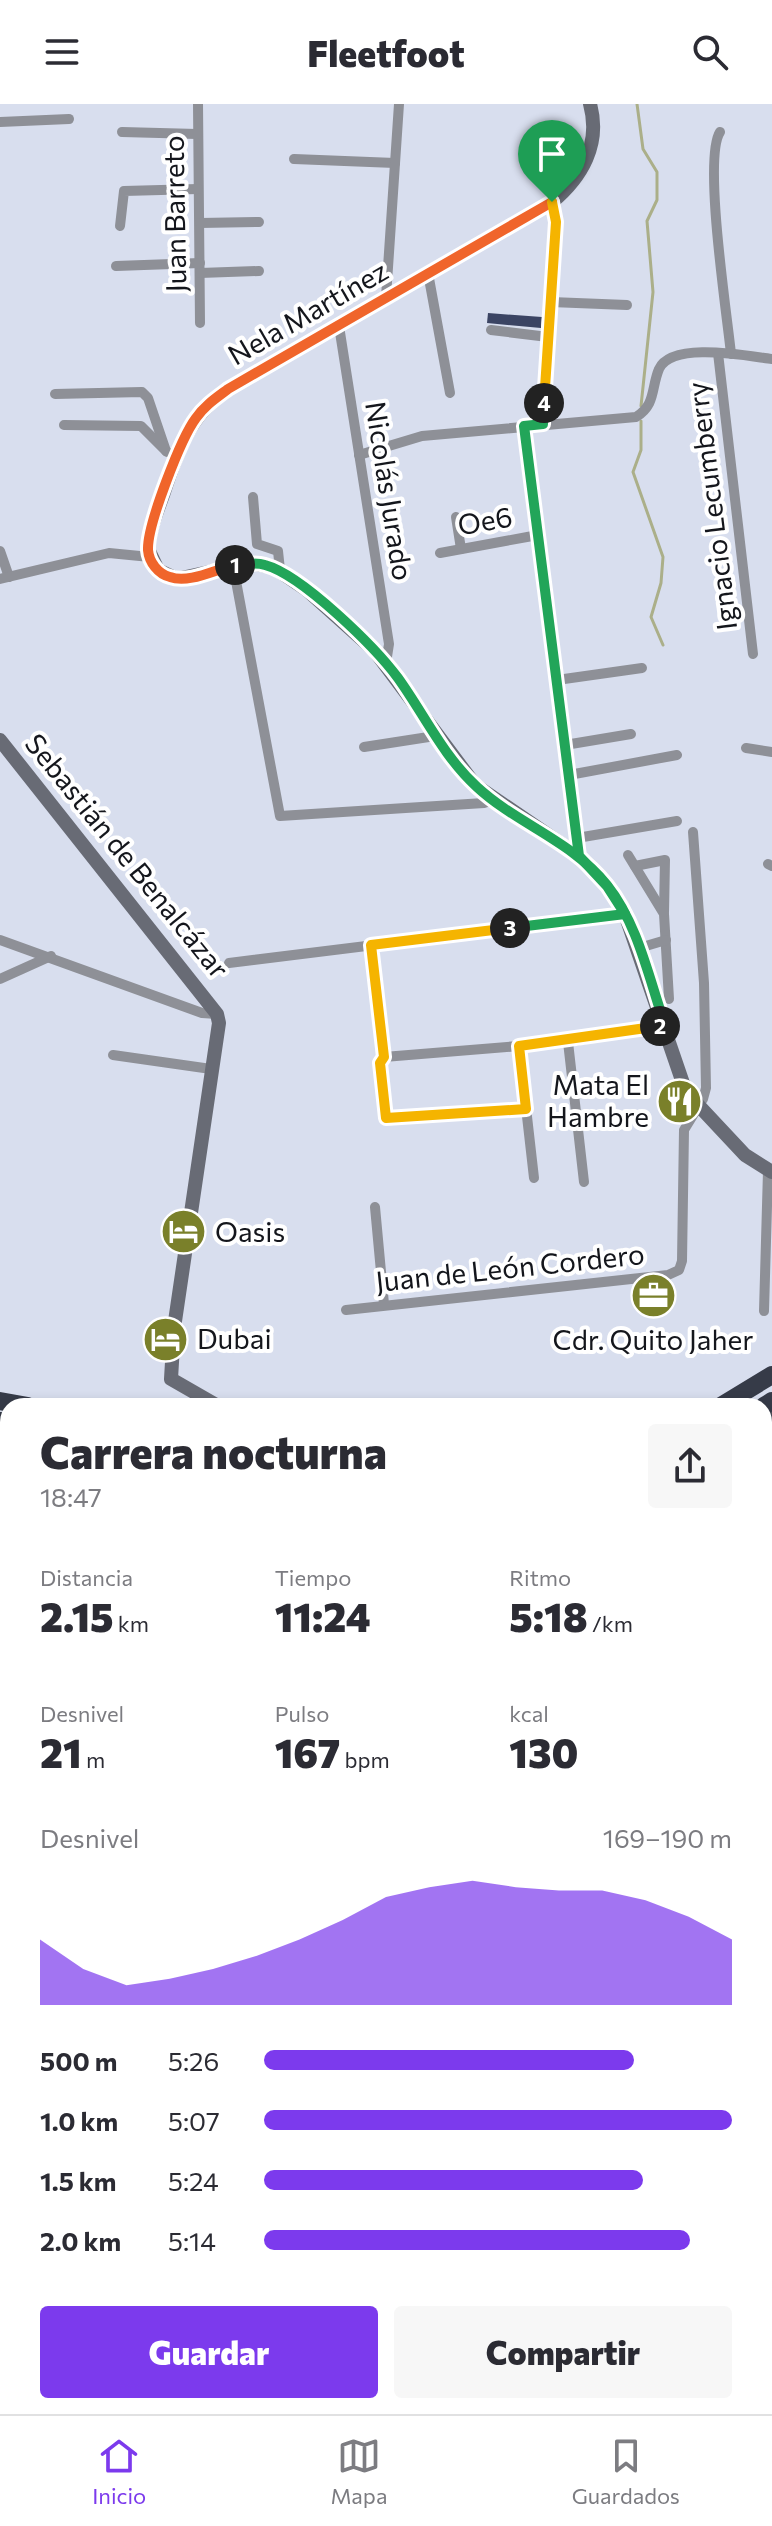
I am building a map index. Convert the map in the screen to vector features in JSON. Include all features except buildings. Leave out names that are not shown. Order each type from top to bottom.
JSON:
[{"type":"highway","points":[[741,1395],[772,1359]]},
{"type":"highway","points":[[736,1398],[772,1375]]},
{"type":"main road","name":"Nela Martínez","points":[[150,557],[149,537],[171,454],[214,399],[552,202],[568,189],[586,160],[593,130],[590,104]]},
{"type":"main road","points":[[150,557],[164,575],[177,579],[233,565],[262,563],[280,570],[307,590],[386,663],[435,736],[465,774],[493,800],[579,856],[607,886],[625,914],[639,948],[686,1092],[755,1164],[770,1172]]},
{"type":"main road","name":"Sebastián de Benalcázar","points":[[0,740],[217,1014],[219,1023],[174,1328],[171,1379],[204,1398]]},
{"type":"street","name":"Juan Barreto","points":[[198,104],[200,323]]},
{"type":"street","points":[[386,297],[399,104]]},
{"type":"street","points":[[0,122],[69,119]]},
{"type":"street","points":[[122,132],[197,134]]},
{"type":"street","name":"Ignacio Lecumberry","points":[[720,132],[715,139],[714,180],[731,354]]},
{"type":"street","points":[[294,159],[395,163]]},
{"type":"street","points":[[120,226],[124,191],[198,189]]},
{"type":"street","points":[[543,424],[556,222],[552,202]]},
{"type":"street","points":[[200,223],[259,222]]},
{"type":"street","points":[[116,266],[259,271]]},
{"type":"street","points":[[428,273],[450,393]]},
{"type":"street","points":[[551,302],[627,305]]},
{"type":"street","name":"Nicolás Jurado","points":[[339,326],[389,644],[386,663]]},
{"type":"street","points":[[491,330],[548,337]]},
{"type":"street","points":[[359,455],[422,436],[636,417],[651,402],[660,367],[666,359],[677,354],[718,353],[772,359]]},
{"type":"street","name":"Ignacio Lecumberry","points":[[718,353],[753,654]]},
{"type":"street","points":[[55,394],[142,392],[148,398],[171,454]]},
{"type":"street","points":[[64,425],[141,426],[171,454]]},
{"type":"street","points":[[524,426],[579,856]]},
{"type":"street","points":[[253,497],[257,544],[278,551],[280,570]]},
{"type":"street","points":[[456,517],[461,549]]},
{"type":"street","name":"Oe6","points":[[440,553],[538,535]]},
{"type":"street","points":[[0,551],[4,578],[109,553],[150,557]]},
{"type":"street","points":[[233,565],[278,812],[285,817],[493,800]]},
{"type":"street","points":[[557,680],[642,668]]},
{"type":"street","points":[[565,745],[631,734]]},
{"type":"street","points":[[364,747],[435,736]]},
{"type":"street","points":[[746,748],[772,752]]},
{"type":"street","points":[[569,775],[677,755]]},
{"type":"street","points":[[577,838],[677,821]]},
{"type":"street","points":[[693,832],[706,1088],[698,1107]]},
{"type":"street","points":[[628,855],[664,914]]},
{"type":"street","points":[[635,866],[665,860],[664,914],[669,999]]},
{"type":"street","points":[[229,963],[625,914]]},
{"type":"street","points":[[0,940],[202,1013],[217,1014]]},
{"type":"street","points":[[639,948],[666,940]]},
{"type":"street","points":[[371,945],[384,1057],[380,1063],[384,1115],[389,1120],[526,1109]]},
{"type":"street","points":[[0,979],[51,956]]},
{"type":"street","points":[[384,1057],[568,1042],[665,1025]]},
{"type":"street","points":[[568,1042],[584,1182]]},
{"type":"street","points":[[519,1046],[534,1178]]},
{"type":"street","points":[[113,1055],[211,1069]]},
{"type":"street","name":"Juan de León Cordero","points":[[346,1310],[668,1275],[679,1270],[682,1261],[684,1130],[698,1107]]},
{"type":"street","points":[[764,1311],[770,1172]]},
{"type":"street","points":[[375,1207],[384,1304]]},
{"type":"waterway","points":[[637,104],[643,149],[657,172],[657,200],[647,221],[653,292],[641,406]]},
{"type":"waterway","points":[[641,421],[641,450],[633,472],[663,557],[661,583],[651,617],[663,645]]},
{"type":"place","name":"Mata El Hambre","points":[[680,1101]]},
{"type":"place","name":"Oasis","points":[[184,1232]]},
{"type":"place","name":"Cdr. Quito Jaher","points":[[653,1296]]},
{"type":"place","name":"Dubai","points":[[166,1339]]},
{"type":"route","points":[[552,202],[228,389],[203,408],[188,430],[176,457],[149,537],[148,549],[153,565],[170,578],[184,579],[233,565],[262,563],[282,571],[307,590],[386,663],[435,736],[475,785],[579,856],[607,886],[625,914],[639,948],[665,1025],[568,1042],[519,1046],[526,1109],[389,1120],[384,1115],[380,1063],[384,1057],[371,945],[625,914],[607,886],[579,856],[524,426],[543,424],[556,222],[552,202]]}]
